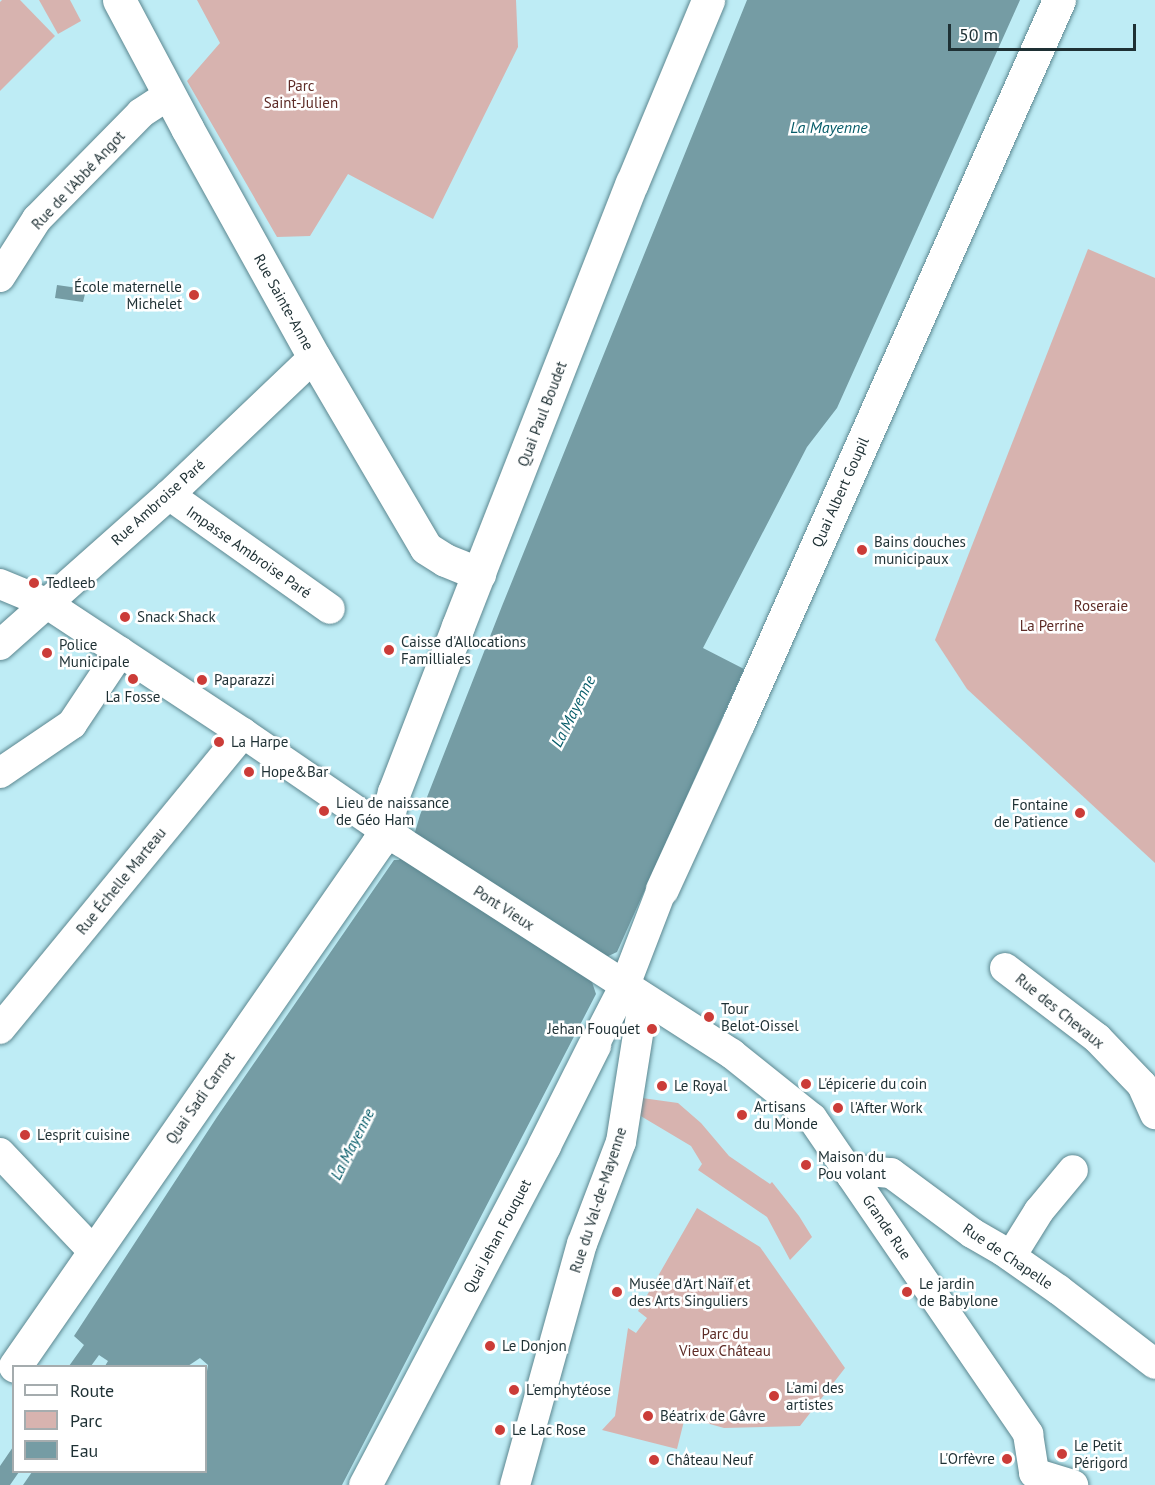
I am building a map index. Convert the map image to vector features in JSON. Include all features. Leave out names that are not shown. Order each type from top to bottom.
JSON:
[{"type":"street","name":"Rue Sainte-Anne","points":[[119,0],[314,357],[426,548],[452,563],[479,574]]},
{"type":"street","name":"Quai Paul Boudet","points":[[385,830],[394,792],[632,183],[708,0]]},
{"type":"street","name":"Quai Albert Goupil","points":[[625,986],[662,889],[1059,0]]},
{"type":"street","name":"Rue de l'Abbé Angot","points":[[0,277],[37,219],[141,113],[169,95]]},
{"type":"street","name":"Rue Ambroise Paré","points":[[0,645],[169,495],[314,357]]},
{"type":"street","name":"Impasse Ambroise Paré","points":[[169,495],[330,609]]},
{"type":"street","name":"Pont Vieux","points":[[0,584],[46,603],[385,830],[625,986]]},
{"type":"street","points":[[0,773],[72,724],[120,652]]},
{"type":"street","name":"Rue Échelle Marteau","points":[[0,1029],[243,733]]},
{"type":"street","name":"Quai Sadi Carnot","points":[[15,1365],[385,830]]},
{"type":"street","name":"Rue des Chevaux","points":[[1005,968],[1149,1080],[1155,1114]]},
{"type":"street","name":"Quai Jehan Fouquet","points":[[366,1485],[625,986]]},
{"type":"street","name":"Grande Rue","points":[[625,986],[748,1065],[812,1118],[1028,1434],[1025,1479]]},
{"type":"street","name":"Rue du Val-de-Mayenne","points":[[515,1485],[582,1244],[621,1142],[642,1010],[625,986]]},
{"type":"street","points":[[0,1153],[94,1252]]},
{"type":"street","points":[[1011,1256],[1039,1211],[1072,1170]]},
{"type":"street","name":"Rue de Chapelle","points":[[852,1176],[867,1171],[891,1173],[972,1233],[1011,1256],[1155,1364]]},
{"type":"street","name":"Quai Sadi Carnot","points":[[0,1388],[12,1370]]},
{"type":"street","points":[[1025,1479],[1073,1485]]},
{"type":"green space","points":[[20,0],[55,36],[0,91],[0,2]]},
{"type":"green space","points":[[39,0],[70,0],[81,21],[58,34]]},
{"type":"green space","name":"Parc Saint-Julien","points":[[197,0],[516,0],[518,47],[433,219],[348,174],[310,236],[277,237],[187,81],[220,43]]},
{"type":"green space","name":"La Perrine","points":[[1088,249],[1155,278],[1155,863],[967,689],[935,640]]},
{"type":"green space","points":[[642,1098],[678,1103],[701,1123],[729,1156],[770,1184],[772,1182],[799,1216],[812,1237],[790,1260],[767,1217],[698,1170],[702,1164],[691,1146],[639,1115]]},
{"type":"green space","name":"Parc du Vieux Château","points":[[697,1208],[760,1247],[845,1368],[800,1426],[724,1428],[685,1417],[677,1449],[602,1430],[615,1416],[628,1328],[636,1333],[647,1318],[638,1311]]},
{"type":"water","name":"La Mayenne","points":[[747,0],[1020,0],[837,408],[807,447],[703,648],[744,669],[617,952],[602,959],[592,982],[596,994],[342,1485],[23,1485],[31,1473],[207,1473],[208,1365],[200,1358],[190,1365],[106,1365],[108,1361],[99,1355],[92,1365],[70,1365],[84,1345],[74,1336],[217,1117],[394,860],[399,860],[413,839],[420,815]]},
{"type":"water","points":[[84,282],[90,288],[83,302],[55,298],[57,285],[78,288]]},
{"type":"water","points":[[12,1448],[12,1473],[18,1473],[10,1485],[0,1485],[0,1466]]},
{"type":"place","name":"École maternelle Michelet","points":[[194,295]]},
{"type":"place","name":"Bains douches municipaux","points":[[862,550]]},
{"type":"place","name":"Tedleeb","points":[[34,583]]},
{"type":"place","name":"Snack Shack","points":[[125,617]]},
{"type":"place","name":"Caisse d'Allocations Familliales","points":[[389,650]]},
{"type":"place","name":"Police Municipale","points":[[47,653]]},
{"type":"place","name":"La Fosse","points":[[133,679]]},
{"type":"place","name":"Paparazzi","points":[[202,680]]},
{"type":"place","name":"La Harpe","points":[[219,742]]},
{"type":"place","name":"Hope&Bar","points":[[249,772]]},
{"type":"place","name":"Lieu de naissance de Géo Ham","points":[[324,811]]},
{"type":"place","name":"Fontaine de Patience","points":[[1080,813]]},
{"type":"place","name":"Tour Belot-Oissel","points":[[709,1017]]},
{"type":"place","name":"Jehan Fouquet","points":[[652,1029]]},
{"type":"place","name":"L'épicerie du coin","points":[[806,1084]]},
{"type":"place","name":"Le Royal","points":[[662,1086]]},
{"type":"place","name":"l'After Work","points":[[838,1108]]},
{"type":"place","name":"Artisans du Monde","points":[[742,1115]]},
{"type":"place","name":"L'esprit cuisine","points":[[25,1135]]},
{"type":"place","name":"Maison du Pou volant","points":[[806,1165]]},
{"type":"place","name":"Musée d'Art Naïf et des Arts Singuliers","points":[[617,1292]]},
{"type":"place","name":"Le jardin de Babylone","points":[[907,1292]]},
{"type":"place","name":"Le Donjon","points":[[490,1346]]},
{"type":"place","name":"L'emphytéose","points":[[514,1390]]},
{"type":"place","name":"L'ami des artistes","points":[[774,1396]]},
{"type":"place","name":"Béatrix de Gâvre","points":[[648,1416]]},
{"type":"place","name":"Le Lac Rose","points":[[500,1430]]},
{"type":"place","name":"Le Petit Périgord","points":[[1062,1454]]},
{"type":"place","name":"L'Orfèvre","points":[[1007,1459]]},
{"type":"place","name":"Château Neuf","points":[[654,1460]]},
{"type":"park label","name":"Roseraie","points":[[1101,606]]}]
